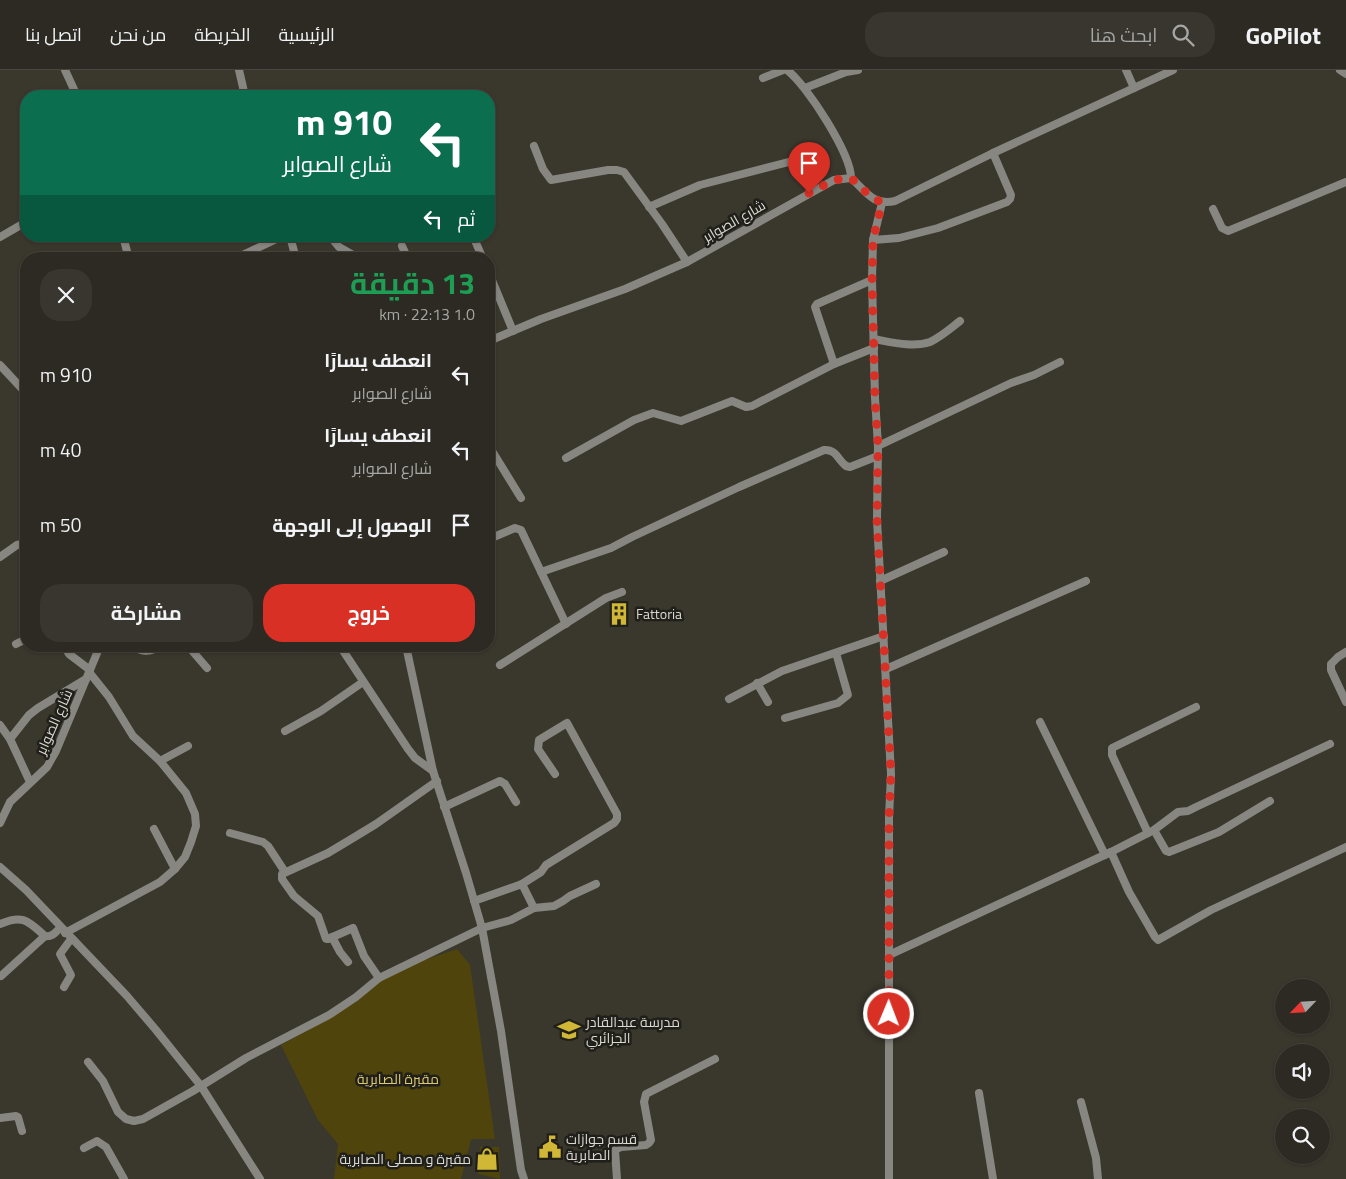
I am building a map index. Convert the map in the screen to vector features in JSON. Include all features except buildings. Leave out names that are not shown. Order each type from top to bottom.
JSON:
[{"type":"street","points":[[65,70],[74,90]]},
{"type":"street","points":[[239,70],[244,90]]},
{"type":"street","points":[[763,78],[784,70]]},
{"type":"street","points":[[787,70],[805,88],[850,164],[851,178],[870,196],[882,203],[895,201],[993,152],[1173,70]]},
{"type":"street","points":[[805,88],[846,72],[858,70]]},
{"type":"street","points":[[1126,70],[1134,88]]},
{"type":"street","points":[[1340,70],[1346,74]]},
{"type":"street","points":[[534,146],[543,169],[551,180],[618,170],[624,172],[687,262]]},
{"type":"street","points":[[873,240],[899,238],[938,228],[1008,202],[1011,195],[993,152]]},
{"type":"street","points":[[649,206],[700,185],[816,155]]},
{"type":"street","name":"شارع الصوابر","points":[[495,339],[541,319],[626,289],[687,262],[824,184],[834,180],[851,178]]},
{"type":"street","points":[[1213,209],[1222,228],[1228,230],[1346,182]]},
{"type":"street","points":[[882,203],[873,240],[872,280],[878,446],[877,520],[891,774],[889,818],[889,1179]]},
{"type":"street","points":[[0,237],[20,225]]},
{"type":"street","points":[[249,252],[270,242]]},
{"type":"street","points":[[335,242],[349,252]]},
{"type":"street","points":[[402,246],[405,252]]},
{"type":"street","points":[[834,364],[815,307],[872,280]]},
{"type":"street","points":[[495,288],[513,331]]},
{"type":"street","points":[[874,339],[924,344],[935,339],[960,321]]},
{"type":"street","points":[[566,458],[634,420],[653,413],[681,421],[732,401],[746,407],[752,406],[834,364],[874,348]]},
{"type":"street","points":[[878,446],[1060,362]]},
{"type":"street","points":[[0,365],[20,386]]},
{"type":"street","points":[[541,572],[611,548],[632,536],[824,450],[834,452],[846,466],[878,456]]},
{"type":"street","points":[[495,456],[521,498]]},
{"type":"street","points":[[495,536],[510,529],[518,528],[524,535],[566,624]]},
{"type":"street","points":[[0,557],[20,545]]},
{"type":"street","points":[[880,581],[944,552]]},
{"type":"street","points":[[886,670],[1086,581]]},
{"type":"street","points":[[500,665],[606,598],[622,592]]},
{"type":"street","points":[[729,699],[782,671],[884,636]]},
{"type":"street","points":[[16,644],[20,642]]},
{"type":"street","points":[[0,924],[19,919],[28,921],[45,936],[52,936],[148,890],[175,869],[184,857],[196,826],[195,814],[186,793],[160,761],[134,736],[110,697],[68,652]]},
{"type":"street","name":"شارع الصوابر","points":[[0,823],[10,802],[47,767],[56,751],[98,652]]},
{"type":"street","points":[[193,652],[207,668]]},
{"type":"street","points":[[344,652],[415,758],[433,770]]},
{"type":"street","points":[[407,652],[433,770],[482,928],[497,1011],[520,1170],[524,1179]]},
{"type":"street","points":[[1346,652],[1331,664],[1331,670],[1346,702]]},
{"type":"street","points":[[785,718],[838,703],[848,695],[836,653]]},
{"type":"street","points":[[10,739],[38,708],[89,674]]},
{"type":"street","points":[[285,730],[321,711],[363,682]]},
{"type":"street","points":[[758,683],[768,702]]},
{"type":"street","points":[[1196,707],[1112,748],[1112,755],[1151,831],[1166,851],[1170,852],[1219,832],[1270,801]]},
{"type":"street","points":[[1040,722],[1108,854],[1158,940],[1236,898],[1346,847]]},
{"type":"street","points":[[474,901],[522,884],[541,872],[546,865],[614,823],[617,819],[617,814],[566,723],[539,740],[538,749],[555,774]]},
{"type":"street","points":[[0,725],[10,739],[30,782]]},
{"type":"street","points":[[889,955],[1108,854],[1151,831],[1178,812],[1188,811],[1330,744]]},
{"type":"street","points":[[160,761],[188,746]]},
{"type":"street","points":[[379,978],[364,956],[353,928],[326,939],[315,912],[294,896],[282,879],[282,874],[328,853],[353,838],[437,781]]},
{"type":"street","points":[[444,807],[500,781],[505,784],[516,802]]},
{"type":"street","points":[[154,829],[175,869]]},
{"type":"street","points":[[230,833],[263,842],[268,846],[285,872]]},
{"type":"street","points":[[0,867],[26,890],[71,940],[127,996],[201,1086],[260,1179]]},
{"type":"street","points":[[522,884],[534,908]]},
{"type":"street","points":[[88,1062],[103,1081],[118,1112],[126,1119],[134,1121],[143,1119],[246,1058],[329,1015],[356,997],[379,978],[482,928],[511,920],[534,908],[554,906],[596,884]]},
{"type":"street","points":[[1,976],[45,936]]},
{"type":"street","points":[[332,937],[348,962]]},
{"type":"street","points":[[64,987],[71,975],[60,954],[71,940]]},
{"type":"street","points":[[617,1179],[615,1150],[621,1147],[650,1143],[644,1102],[646,1094],[715,1059]]},
{"type":"street","points":[[980,1093],[993,1179]]},
{"type":"street","points":[[1081,1102],[1096,1158],[1098,1179]]},
{"type":"street","points":[[0,1118],[16,1116],[22,1131]]},
{"type":"street","points":[[84,1148],[97,1142],[102,1143],[124,1179]]},
{"type":"green space","name":"مقبرة الصابرية","points":[[457,949],[470,965],[495,1139],[471,1139],[461,1179],[334,1179],[338,1144],[318,1120],[281,1045],[359,1000],[386,973]]},
{"type":"green space","points":[[480,1147],[499,1147],[500,1179],[478,1174]]},
{"type":"place","name":"Fattoria","points":[[619,614]]},
{"type":"place","name":"مدرسة عبدالقادر الجزائري","points":[[569,1030]]},
{"type":"place","name":"قسم جوازات الصابرية","points":[[550,1147]]},
{"type":"place","name":"مقبرة و مصلى الصابرية","points":[[487,1159]]},
{"type":"route","points":[[809,193],[834,180],[851,178],[870,196],[882,203],[873,240],[872,280],[878,446],[877,520],[891,774],[889,818],[889,1014]]}]
